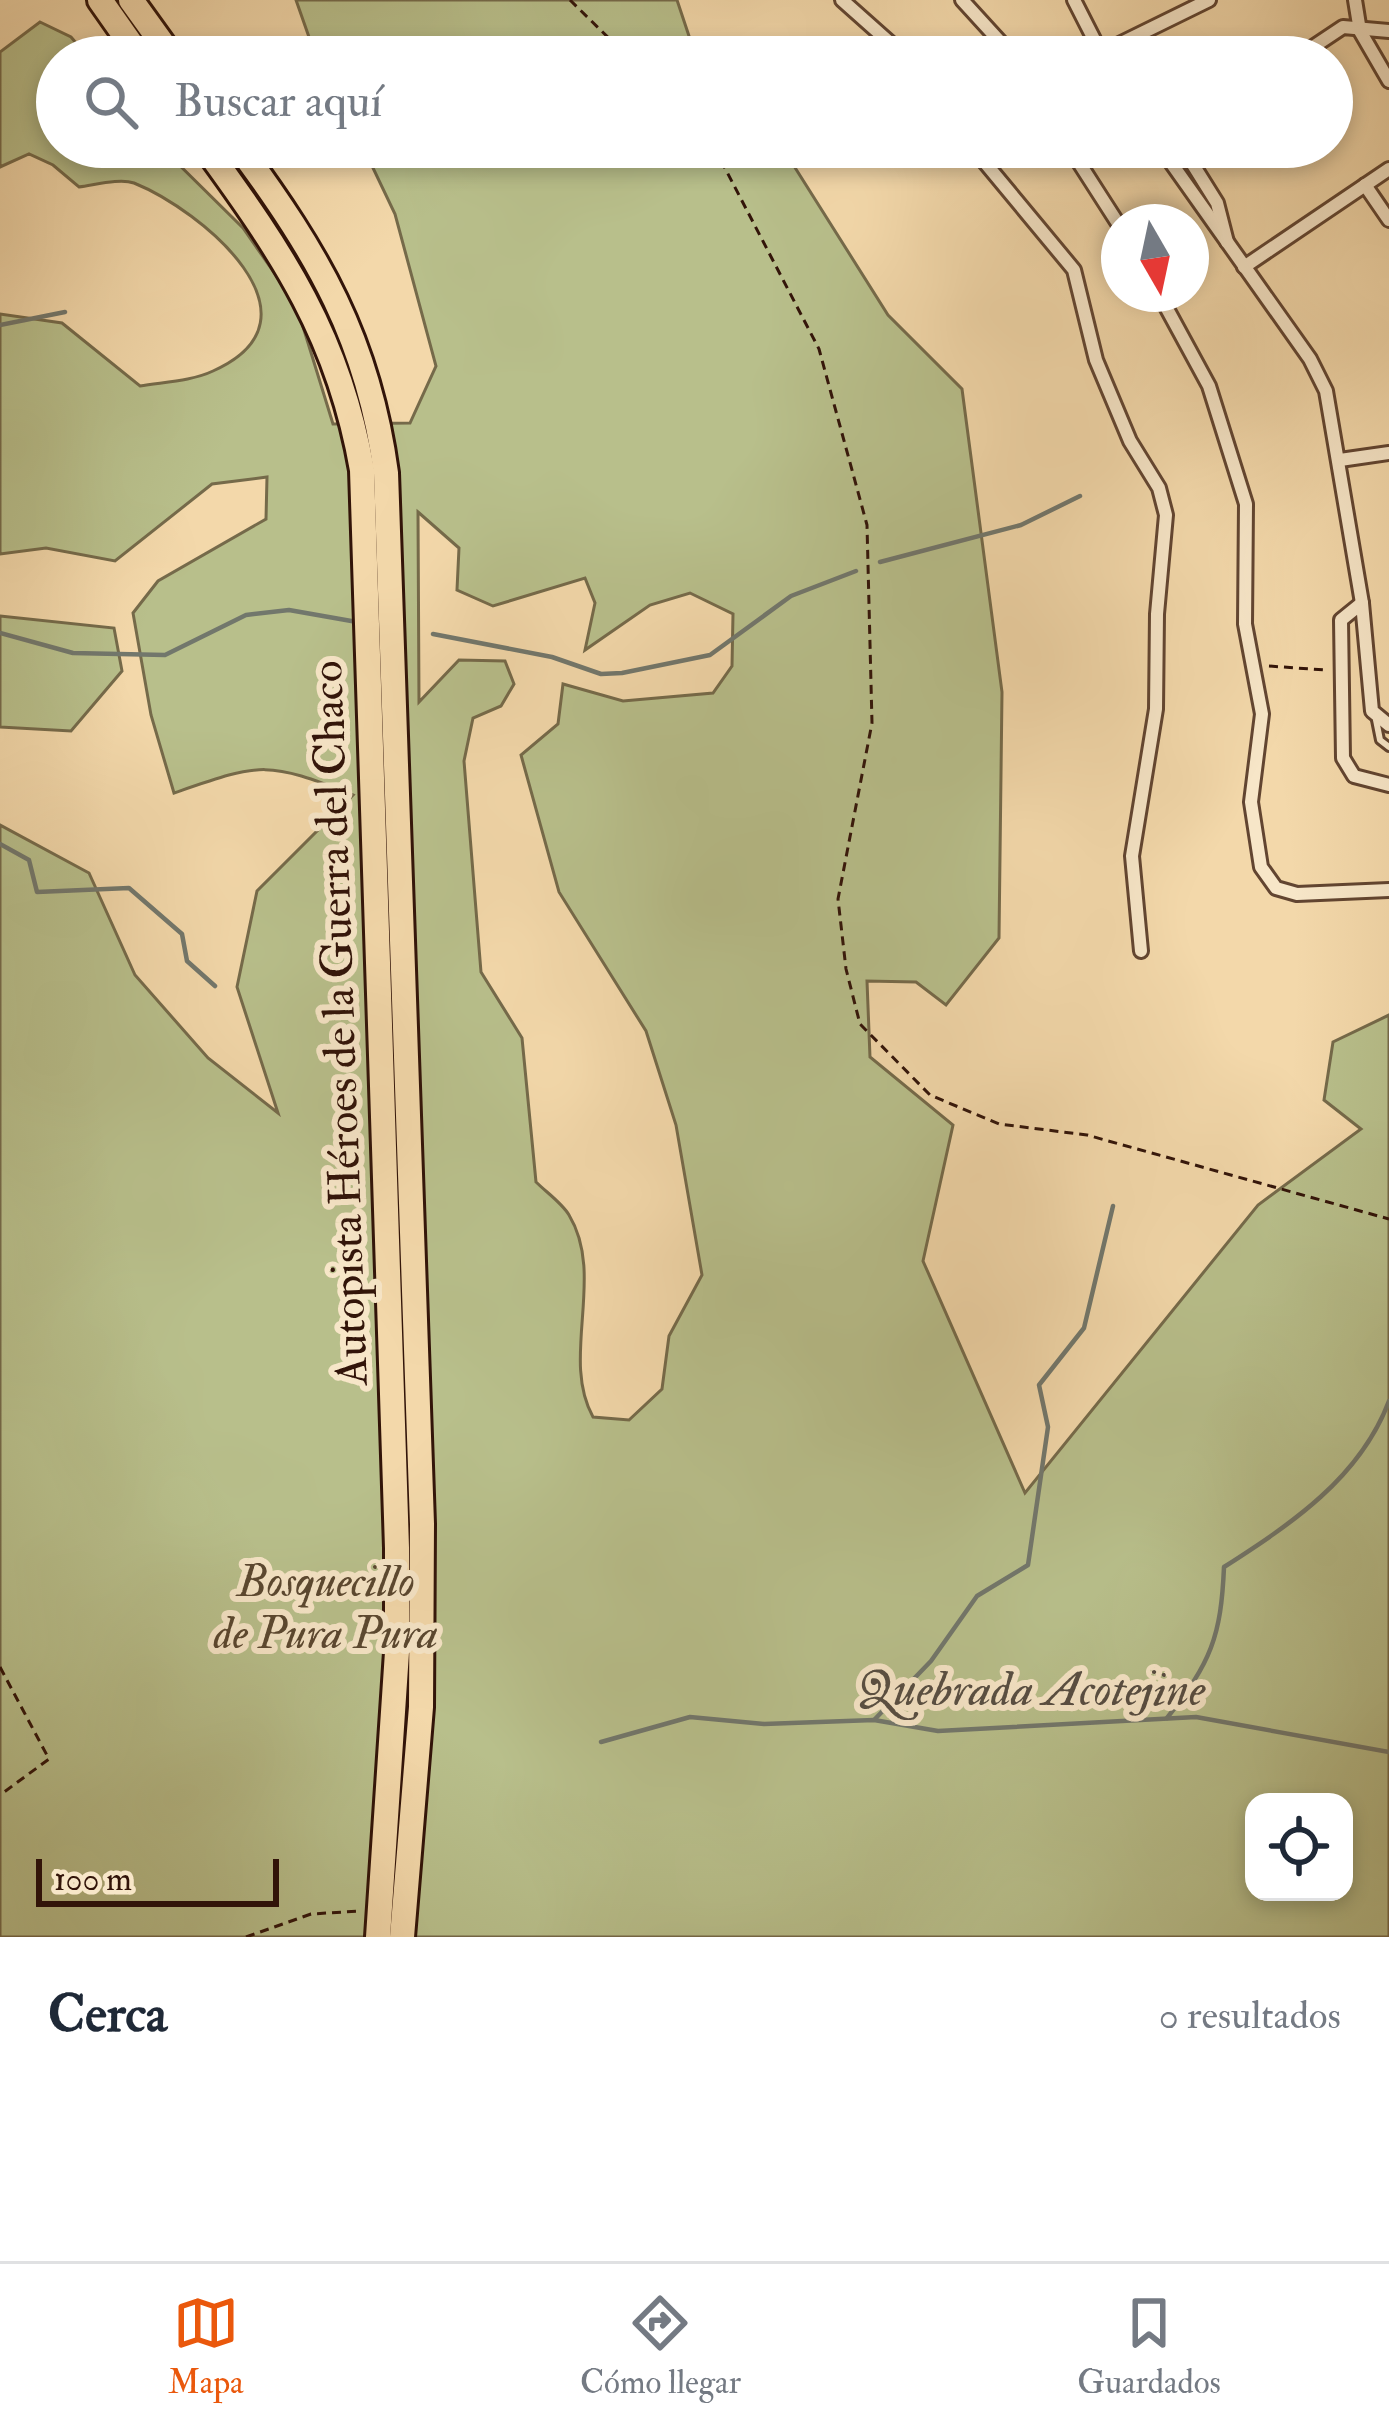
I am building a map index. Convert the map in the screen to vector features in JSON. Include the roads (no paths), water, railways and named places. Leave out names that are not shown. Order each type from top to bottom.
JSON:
[{"type":"highway","points":[[100,0],[125,36]]},
{"type":"highway","points":[[131,0],[157,36]]},
{"type":"highway","name":"Autopista Héroes de la Guerra del Chaco","points":[[220,168],[306,295],[337,365],[362,470],[397,1548],[397,1652],[378,1937]]},
{"type":"highway","name":"Autopista Héroes de la Guerra del Chaco","points":[[255,168],[303,233],[345,314],[373,396],[386,473],[422,1547],[421,1707],[402,1937]]},
{"type":"street","points":[[842,0],[882,36]]},
{"type":"street","points":[[962,0],[995,36]]},
{"type":"street","points":[[1073,0],[1092,36]]},
{"type":"street","points":[[1139,36],[1209,0]]},
{"type":"street","points":[[1355,0],[1360,31],[1389,81]]},
{"type":"street","points":[[1330,36],[1343,27],[1389,31]]},
{"type":"street","points":[[989,168],[1074,270],[1096,360],[1130,441],[1159,488],[1166,515],[1156,614],[1156,709],[1132,856],[1141,951]]},
{"type":"street","points":[[1082,168],[1106,204]]},
{"type":"street","points":[[1175,168],[1318,375],[1340,460],[1383,722]]},
{"type":"street","points":[[1194,168],[1216,203],[1227,243]]},
{"type":"street","points":[[1244,267],[1389,169]]},
{"type":"street","points":[[1365,185],[1389,220]]},
{"type":"street","points":[[1169,312],[1209,386],[1246,504],[1245,624],[1262,726],[1251,802],[1256,850],[1267,879],[1297,894],[1389,890]]},
{"type":"street","points":[[1340,460],[1389,453]]},
{"type":"street","points":[[1362,603],[1341,620],[1339,671],[1347,771],[1364,782],[1389,785]]},
{"type":"lane","points":[[1383,722],[1380,740],[1389,747]]},
{"type":"waterway","points":[[0,325],[65,312]]},
{"type":"waterway","points":[[880,562],[1021,525],[1080,496]]},
{"type":"waterway","points":[[433,634],[552,657],[601,674],[622,673],[710,655],[791,596],[856,571]]},
{"type":"waterway","points":[[0,633],[73,653],[165,655],[246,615],[289,610],[357,622]]},
{"type":"waterway","points":[[0,844],[29,860],[37,892],[129,888],[182,934],[187,961],[215,986]]},
{"type":"waterway","points":[[875,1719],[931,1661],[977,1596],[1028,1565],[1048,1427],[1039,1385],[1084,1328],[1113,1206]]},
{"type":"waterway","points":[[1167,1718],[1211,1648],[1224,1567],[1298,1516],[1342,1476],[1389,1401]]},
{"type":"waterway","name":"Quebrada Acotejine","points":[[601,1742],[690,1717],[764,1724],[874,1720],[938,1731],[1196,1717],[1389,1752]]},
{"type":"park label","name":"Bosquecillo de Pura Pura","points":[[326,1606]]}]
